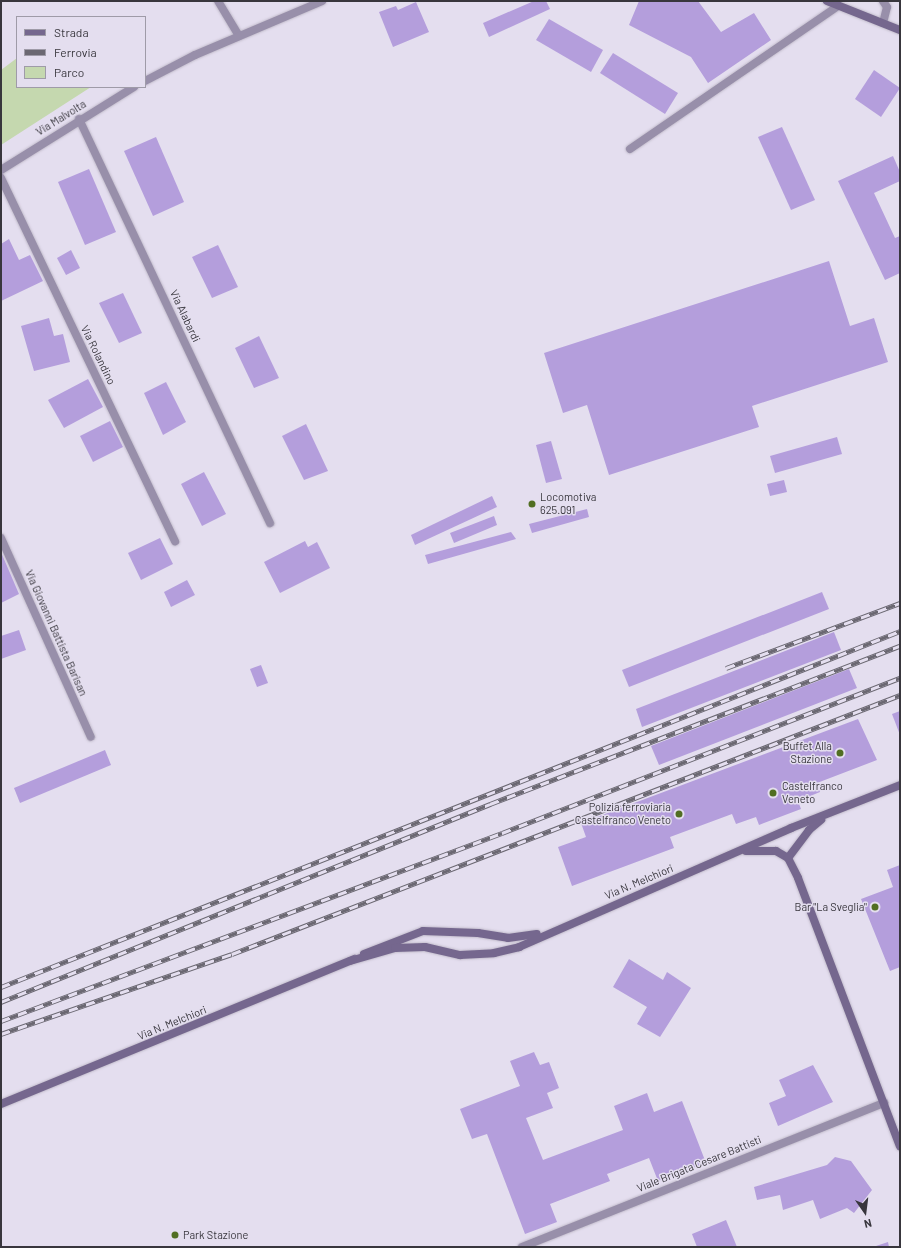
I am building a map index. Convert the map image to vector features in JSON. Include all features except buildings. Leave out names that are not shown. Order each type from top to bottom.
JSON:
[{"type":"street","points":[[218,1],[239,36]]},
{"type":"street","points":[[146,81],[239,36],[322,1]]},
{"type":"street","points":[[827,1],[900,30]]},
{"type":"street","points":[[883,1],[887,7],[883,23]]},
{"type":"street","points":[[630,149],[838,6]]},
{"type":"street","name":"Via Malvolta","points":[[1,170],[80,119],[132,88]]},
{"type":"street","name":"Via Alabardi","points":[[80,119],[270,523]]},
{"type":"street","name":"Via Rolandino","points":[[1,178],[175,541]]},
{"type":"street","name":"Via Giovanni Battista Barisan","points":[[1,538],[91,737]]},
{"type":"street","name":"Via N. Melchiori","points":[[350,961],[395,948],[425,947],[460,955],[494,953],[519,947],[547,932],[740,852],[791,828],[829,815],[900,785]]},
{"type":"street","name":"Via N. Melchiori","points":[[740,852],[768,849],[788,858],[809,830],[829,815]]},
{"type":"street","points":[[788,858],[802,887],[900,1146]]},
{"type":"street","name":"Via N. Melchiori","points":[[1,1104],[350,961],[378,946],[424,931],[478,933],[508,938],[547,932]]},
{"type":"street","name":"Viale Brigata Cesare Battisti","points":[[522,1247],[884,1103]]},
{"type":"green space","points":[[16,59],[16,88],[89,88],[1,145],[1,70]]},
{"type":"railway","points":[[726,668],[900,603]]},
{"type":"railway","points":[[1,987],[900,631]]},
{"type":"railway","points":[[1,1002],[490,804],[900,646]]},
{"type":"railway","points":[[1,1021],[502,833],[900,678]]},
{"type":"railway","points":[[1,1034],[232,954],[900,695]]},
{"type":"place","name":"Locomotiva 625.091","points":[[532,504]]},
{"type":"place","name":"Buffet Alla Stazione","points":[[840,753]]},
{"type":"place","name":"Castelfranco Veneto","points":[[773,793]]},
{"type":"place","name":"Polizia ferroviaria Castelfranco Veneto","points":[[679,814]]},
{"type":"place","name":"Bar \"La Sveglia\"","points":[[875,907]]},
{"type":"place","name":"Park Stazione","points":[[175,1235]]}]
